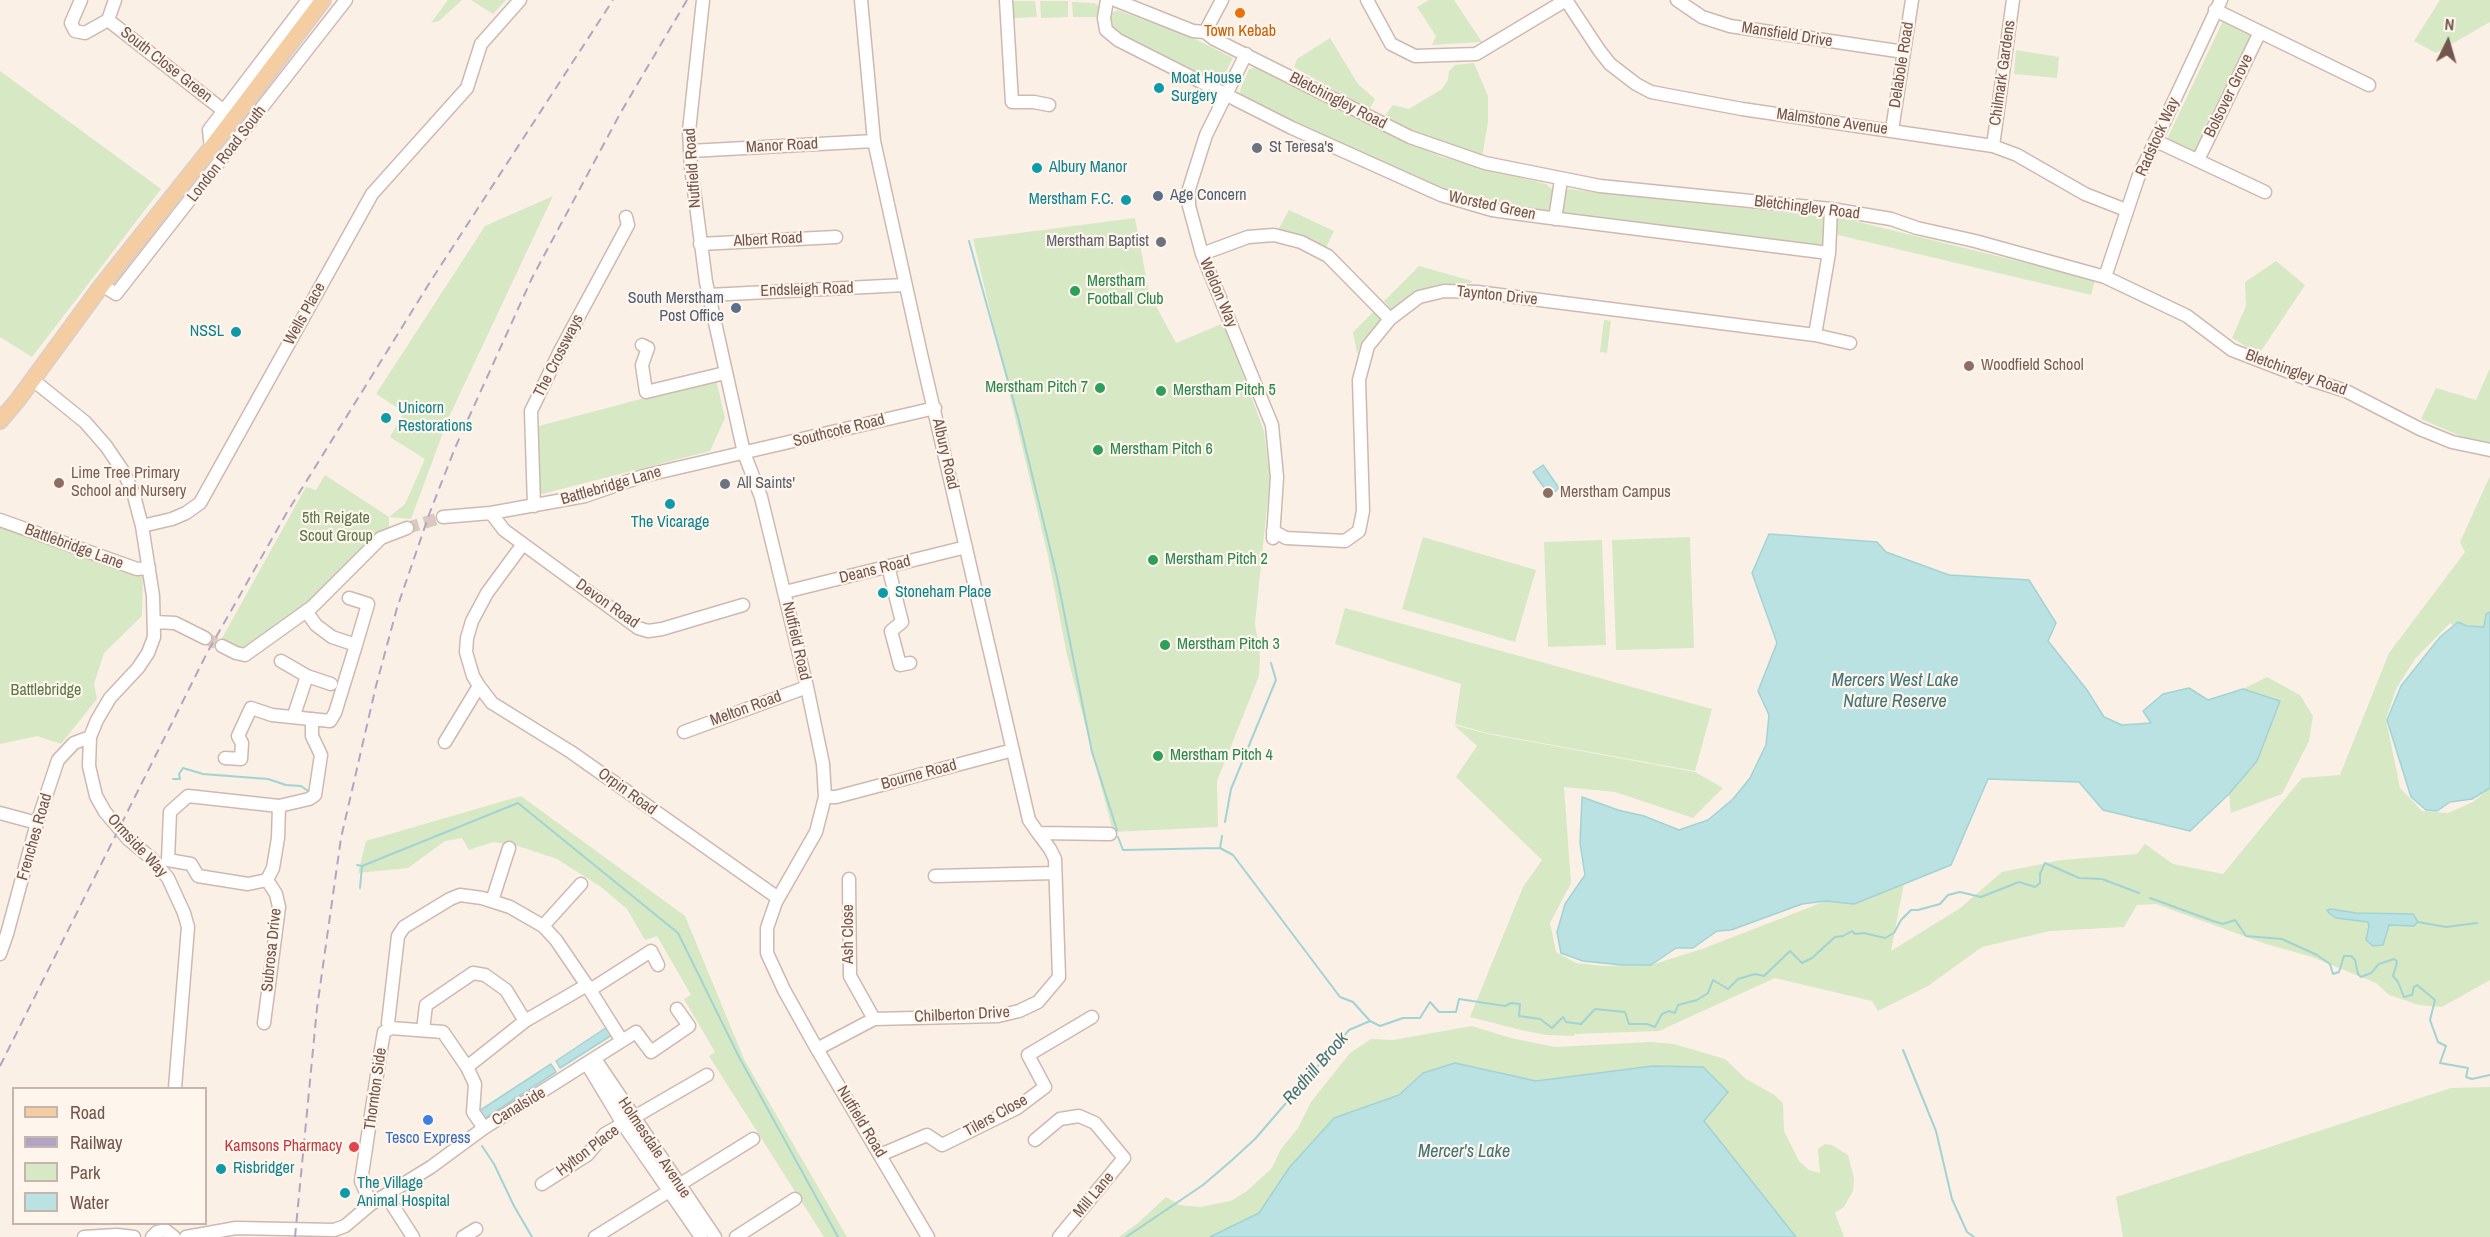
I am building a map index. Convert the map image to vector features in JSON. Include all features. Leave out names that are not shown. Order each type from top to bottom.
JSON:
[{"type":"main road","name":"London Road South","points":[[0,421],[102,285],[211,148],[324,0]]},
{"type":"street","name":"South Close Green","points":[[81,0],[71,23],[75,31],[85,33],[108,20],[115,0]]},
{"type":"street","name":"London Road South","points":[[211,148],[209,130],[308,0]]},
{"type":"street","name":"London Road South","points":[[102,285],[116,294],[346,0]]},
{"type":"street","name":"Wells Place","points":[[142,526],[172,519],[200,503],[372,194],[467,88],[481,44],[520,0]]},
{"type":"street","name":"Nutfield Road","points":[[703,0],[692,94],[690,151],[700,244],[725,373],[744,453],[761,497],[785,592],[823,764],[825,797],[816,832],[778,898],[767,928],[767,953],[816,1049],[928,1237]]},
{"type":"street","name":"Albury Road","points":[[861,0],[874,141],[1029,822],[1038,833]]},
{"type":"street","points":[[1006,0],[1012,102],[1035,102],[1049,105]]},
{"type":"street","name":"Worsted Green","points":[[1107,0],[1104,18],[1106,30],[1118,40],[1227,93],[1292,128],[1441,195],[1492,210],[1829,253]]},
{"type":"street","name":"Bletchingley Road","points":[[1115,0],[1193,31],[1205,32],[1214,39],[1410,137],[1485,163],[1561,180],[1702,197],[1831,209],[1891,219],[1917,228],[2105,277],[2187,316],[2232,350],[2346,391],[2420,429],[2452,442],[2490,450]]},
{"type":"street","points":[[1205,32],[1222,0]]},
{"type":"street","points":[[1366,0],[1391,44],[1415,56],[1476,54],[1566,0]]},
{"type":"street","name":"Malmstone Avenue","points":[[1566,0],[1610,64],[1636,84],[1651,92],[1742,109],[1993,146],[2017,155],[2085,194],[2126,210]]},
{"type":"street","name":"Mansfield Drive","points":[[1677,0],[1702,16],[1730,26],[1904,52]]},
{"type":"street","name":"Delabole Road","points":[[1892,130],[1912,0]]},
{"type":"street","name":"Chilmark Gardens","points":[[1993,146],[2013,0]]},
{"type":"street","points":[[2218,5],[2260,32],[2369,85]]},
{"type":"street","name":"Radstock Way","points":[[2105,277],[2126,210],[2218,5]]},
{"type":"street","name":"South Close Green","points":[[108,20],[224,111]]},
{"type":"street","name":"Bolsover Grove","points":[[2198,160],[2260,32]]},
{"type":"street","name":"Weldon Way","points":[[1246,54],[1206,135],[1189,189],[1189,206],[1202,254],[1272,425],[1277,477],[1273,535]]},
{"type":"street","name":"Manor Road","points":[[690,151],[874,141]]},
{"type":"street","points":[[2156,141],[2265,192]]},
{"type":"street","points":[[1555,219],[1561,180]]},
{"type":"street","points":[[1815,335],[1829,253],[1831,209]]},
{"type":"street","name":"The Crossways","points":[[534,506],[531,411],[560,351],[628,225],[626,217]]},
{"type":"street","points":[[1202,254],[1248,237],[1274,235],[1300,242],[1328,256],[1390,319]]},
{"type":"street","name":"Albert Road","points":[[700,244],[836,237]]},
{"type":"street","name":"Endsleigh Road","points":[[709,294],[905,285]]},
{"type":"street","name":"Taynton Drive","points":[[1273,535],[1345,542],[1359,531],[1363,511],[1359,380],[1368,346],[1390,319],[1419,297],[1444,291],[1477,292],[1815,335],[1850,343]]},
{"type":"street","points":[[642,345],[648,348],[642,365],[646,392],[725,373]]},
{"type":"street","name":"Ormside Way","points":[[33,380],[85,423],[106,446],[123,471],[133,492],[142,526],[155,622],[154,636],[148,653],[138,669],[110,698],[97,720],[90,737],[89,766],[96,796],[105,812],[128,839],[151,858],[168,878],[180,901],[188,927],[175,1087]]},
{"type":"street","name":"Southcote Road","points":[[744,453],[935,408]]},
{"type":"street","name":"Battlebridge Lane","points":[[442,517],[491,513],[585,496],[643,476],[744,453]]},
{"type":"street","name":"Devon Road","points":[[491,513],[504,530],[638,627],[648,631],[743,605]]},
{"type":"street","name":"Battlebridge Lane","points":[[0,520],[137,569],[149,568]]},
{"type":"street","points":[[222,646],[245,655],[306,612],[381,538],[407,528]]},
{"type":"street","name":"Orpin Road","points":[[523,544],[487,592],[471,621],[466,652],[472,676],[479,686],[492,702],[514,718],[571,752],[778,898]]},
{"type":"street","name":"Deans Road","points":[[785,592],[966,547]]},
{"type":"street","points":[[888,566],[902,622],[891,631],[900,665],[910,663]]},
{"type":"street","points":[[225,758],[242,759],[242,743],[238,736],[250,708],[272,714],[330,721],[335,713],[368,604],[349,598]]},
{"type":"street","points":[[306,612],[316,625],[332,637],[356,645]]},
{"type":"street","points":[[155,622],[175,623],[205,638]]},
{"type":"street","points":[[281,662],[307,676],[331,684]]},
{"type":"street","points":[[294,715],[307,676]]},
{"type":"street","points":[[445,742],[479,686]]},
{"type":"street","name":"Melton Road","points":[[684,732],[807,687]]},
{"type":"street","points":[[279,806],[278,838],[273,868],[267,880],[248,884],[198,876],[191,864],[168,860],[170,812],[188,796],[279,806],[309,799],[315,795],[321,755],[312,736],[312,719]]},
{"type":"street","name":"Frenches Road","points":[[0,954],[37,823],[58,760],[74,742],[90,737]]},
{"type":"street","name":"Bourne Road","points":[[825,797],[836,797],[1013,750]]},
{"type":"street","points":[[0,813],[37,823]]},
{"type":"street","points":[[1038,833],[1110,834]]},
{"type":"street","name":"Chilberton Drive","points":[[816,1049],[874,1019],[998,1016],[1020,1011],[1038,1002],[1059,977],[1055,859],[1038,833]]},
{"type":"street","points":[[487,899],[509,848]]},
{"type":"street","points":[[935,876],[1055,873]]},
{"type":"street","name":"Ash Close","points":[[849,879],[850,976],[874,1019]]},
{"type":"street","name":"Subrosa Drive","points":[[264,1023],[279,907],[276,894],[267,880]]},
{"type":"street","points":[[543,926],[581,884]]},
{"type":"street","points":[[391,1028],[388,1023],[400,931],[460,895],[487,899],[510,907],[543,926],[556,940],[589,988],[622,1041],[636,1032],[651,1052],[689,1026],[678,1009]]},
{"type":"street","points":[[467,1067],[525,1021],[589,988],[651,951],[658,965]]},
{"type":"street","points":[[423,1030],[425,1009],[429,1002],[474,973],[506,990],[525,1021]]},
{"type":"street","name":"Tilers Close","points":[[880,1155],[927,1135],[942,1144],[1017,1108],[1045,1087],[1028,1055],[1092,1017]]},
{"type":"street","name":"Thornton Side","points":[[372,1204],[361,1181],[384,1032],[391,1028],[443,1032],[467,1067],[475,1084],[473,1112],[484,1128]]},
{"type":"street","name":"Canalside","points":[[186,1237],[236,1227],[334,1230],[345,1226],[372,1204],[467,1143],[484,1128],[622,1041]]},
{"type":"street","name":"Holmesdale Avenue","points":[[591,1061],[674,1187],[715,1237]]},
{"type":"street","name":"Hylton Place","points":[[542,1184],[587,1155],[605,1134],[707,1074]]},
{"type":"street","name":"Mill Lane","points":[[1035,1140],[1060,1119],[1079,1116],[1095,1123],[1124,1158],[1059,1237]]},
{"type":"street","points":[[595,1237],[753,1139]]},
{"type":"street","name":"Holmesdale Avenue","points":[[674,1187],[701,1237]]},
{"type":"street","points":[[386,1195],[411,1236]]},
{"type":"street","points":[[736,1237],[795,1200]]},
{"type":"street","points":[[152,1237],[157,1232],[168,1230]]},
{"type":"street","points":[[84,1237],[117,1235],[134,1237]]},
{"type":"green space","points":[[448,0],[462,0],[439,21],[431,23]]},
{"type":"green space","points":[[471,0],[506,0],[493,14]]},
{"type":"green space","points":[[1429,0],[1454,0],[1482,42],[1432,45],[1436,36],[1417,7]]},
{"type":"green space","points":[[2440,0],[2490,0],[2490,22],[2436,53],[2414,41]]},
{"type":"green space","points":[[1012,1],[1035,1],[1037,17],[1013,18]]},
{"type":"green space","points":[[1040,1],[1068,1],[1068,17],[1041,18]]},
{"type":"green space","points":[[1072,2],[1094,3],[1099,6],[1101,12],[1097,17],[1073,17]]},
{"type":"green space","points":[[1117,10],[1189,36],[1233,58],[1220,83],[1116,32],[1110,23],[1112,13]]},
{"type":"green space","points":[[2223,21],[2253,35],[2197,154],[2166,141]]},
{"type":"green space","points":[[1330,38],[1358,84],[1375,99],[1369,110],[1294,67],[1297,59]]},
{"type":"green space","points":[[2016,50],[2059,57],[2057,78],[2014,74]]},
{"type":"green space","points":[[1474,63],[1488,96],[1488,122],[1482,158],[1408,132],[1383,118],[1393,105],[1409,109],[1442,89],[1448,80],[1449,71],[1455,65]]},
{"type":"green space","points":[[1258,67],[1442,157],[1546,184],[1553,190],[1552,210],[1547,214],[1493,206],[1415,182],[1241,96],[1240,90],[1249,69]]},
{"type":"green space","points":[[0,71],[161,189],[32,357],[0,337]]},
{"type":"green space","points":[[1568,189],[1827,217],[1824,245],[1820,248],[1565,217],[1561,212],[1564,192]]},
{"type":"green space","points":[[553,196],[448,419],[411,519],[389,517],[405,504],[425,459],[390,437],[404,412],[376,394],[485,226]]},
{"type":"green space","points":[[1289,210],[1334,231],[1325,250],[1277,232]]},
{"type":"green space","points":[[1834,216],[2095,280],[2091,295],[1834,234]]},
{"type":"green space","points":[[1135,218],[1149,293],[1176,343],[1224,323],[1264,431],[1270,479],[1255,623],[1260,657],[1259,676],[1217,781],[1218,827],[1113,832],[1067,655],[1048,556],[973,239]]},
{"type":"green space","points":[[2276,261],[2305,285],[2259,354],[2232,338],[2246,306],[2245,282]]},
{"type":"green space","points":[[1419,266],[1472,281],[1471,283],[1440,285],[1413,293],[1391,310],[1384,301]]},
{"type":"green space","points":[[1375,310],[1383,318],[1361,344],[1357,354],[1353,332]]},
{"type":"green space","points":[[1604,320],[1611,321],[1607,353],[1600,352]]},
{"type":"green space","points":[[2490,368],[2490,443],[2472,441],[2421,419],[2436,388],[2476,400]]},
{"type":"green space","points":[[716,379],[725,418],[710,451],[538,495],[539,426]]},
{"type":"green space","name":"5th Reigate Scout Group","points":[[325,475],[389,517],[389,530],[300,613],[242,651],[221,640],[306,487],[316,490]]},
{"type":"green space","points":[[2490,476],[2490,612],[2486,614],[2484,627],[2467,626],[2458,622],[2454,626],[2450,623],[2415,659],[2396,689],[2386,719],[2400,788],[2422,811],[2448,813],[2473,802],[2490,788],[2490,980],[2442,1007],[2419,1005],[2389,995],[2376,983],[2312,957],[2263,943],[2156,904],[2137,905],[2124,927],[2050,931],[1982,947],[1928,986],[1878,1011],[1872,1001],[1775,978],[1659,1031],[1574,1034],[1574,1036],[1547,1035],[1470,1017],[1523,887],[1542,860],[1456,777],[1477,746],[1454,725],[1488,734],[1695,772],[1723,788],[1693,818],[1615,792],[1564,787],[1571,883],[1550,923],[1556,952],[1576,963],[1604,966],[1651,965],[1702,949],[1826,901],[1854,904],[1904,883],[1891,951],[1959,909],[2002,872],[2062,860],[2137,854],[2145,844],[2173,864],[2223,874],[2302,778],[2340,775],[2389,653],[2465,552],[2460,542]]},
{"type":"green space","name":"Battlebridge","points":[[0,523],[143,577],[142,616],[104,653],[94,684],[97,699],[61,744],[37,736],[0,744]]},
{"type":"green space","points":[[1423,537],[1536,570],[1515,642],[1402,609]]},
{"type":"green space","points":[[1690,537],[1694,648],[1616,650],[1612,540]]},
{"type":"green space","points":[[1602,540],[1606,645],[1548,647],[1544,542]]},
{"type":"green space","points":[[1345,608],[1712,709],[1695,771],[1487,733],[1455,724],[1461,684],[1335,644]]},
{"type":"green space","points":[[2267,677],[2300,695],[2313,716],[2309,741],[2282,794],[2231,813],[2229,794],[2257,761],[2280,701],[2243,689]]},
{"type":"green space","points":[[521,796],[685,916],[744,1059],[847,1237],[824,1237],[709,1056],[715,1052],[684,999],[691,995],[657,936],[645,940],[627,909],[601,887],[557,859],[518,846],[493,842],[469,850],[462,838],[445,841],[408,868],[358,873],[366,841]]},
{"type":"green space","points":[[1472,1026],[1511,1038],[1555,1047],[1650,1042],[1674,1044],[1725,1059],[1746,1079],[1773,1094],[1783,1103],[1784,1131],[1799,1161],[1809,1170],[1820,1173],[1818,1149],[1825,1144],[1832,1145],[1848,1155],[1854,1178],[1853,1191],[1844,1207],[1835,1213],[1844,1237],[1796,1237],[1703,1121],[1653,1066],[1536,1081],[1455,1063],[1422,1073],[1398,1095],[1365,1107],[1289,1168],[1259,1213],[1210,1237],[1119,1237],[1166,1197],[1180,1205],[1200,1207],[1231,1201],[1247,1191],[1272,1168],[1281,1149],[1298,1128],[1311,1102],[1350,1053],[1371,1039],[1393,1040]]},
{"type":"green space","points":[[2490,1087],[2490,1237],[2123,1237],[2116,1197],[2451,1088]]},
{"type":"water","points":[[1543,465],[1559,488],[1550,496],[1533,472]]},
{"type":"water","name":"Mercers West Lake Nature Reserve","points":[[1769,534],[1877,542],[1886,552],[1949,575],[2029,580],[2056,623],[2048,641],[2087,690],[2104,717],[2122,725],[2151,723],[2143,711],[2163,694],[2189,688],[2208,700],[2243,689],[2280,701],[2257,761],[2229,794],[2190,831],[2103,810],[2079,782],[1988,779],[1951,865],[1854,904],[1826,901],[1802,904],[1731,930],[1717,931],[1693,948],[1676,948],[1651,965],[1583,961],[1561,953],[1557,932],[1565,904],[1585,875],[1580,843],[1582,797],[1618,810],[1644,816],[1679,830],[1708,820],[1733,799],[1750,778],[1766,745],[1769,715],[1758,691],[1777,643],[1752,573]]},
{"type":"water","points":[[2490,612],[2490,788],[2472,799],[2450,802],[2437,811],[2426,810],[2411,797],[2387,720],[2401,686],[2440,637],[2458,622],[2467,626],[2484,627],[2486,614]]},
{"type":"water","points":[[2327,910],[2356,913],[2413,914],[2418,922],[2414,926],[2389,925],[2383,945],[2373,946],[2366,940],[2368,922],[2336,918]]},
{"type":"water","points":[[607,1027],[612,1035],[560,1068],[556,1061]]},
{"type":"water","name":"Mercer's Lake","points":[[1455,1063],[1536,1081],[1653,1066],[1703,1067],[1728,1092],[1704,1121],[1796,1237],[1210,1237],[1259,1213],[1289,1168],[1334,1118],[1399,1095],[1423,1073]]},
{"type":"water","points":[[551,1064],[556,1072],[484,1119],[479,1111]]},
{"type":"waterway","points":[[969,241],[1018,417],[1057,577],[1092,752],[1117,830]]},
{"type":"waterway","points":[[1225,822],[1231,789],[1276,680],[1271,663]]},
{"type":"waterway","points":[[173,779],[180,779],[179,774],[183,768],[203,774],[268,779],[286,785],[301,786],[308,791]]},
{"type":"waterway","points":[[362,866],[518,803],[678,933],[739,1057],[838,1237]]},
{"type":"waterway","points":[[1220,848],[1222,836]]},
{"type":"waterway","name":"Redhill Brook","points":[[1118,837],[1123,850],[1220,848],[1233,855],[1340,997],[1353,1002],[1370,1021],[1380,1026],[1403,1018],[1420,1018],[1430,1002],[1439,1012],[1456,1012],[1459,999],[1505,1006],[1511,1003],[1520,1004],[1519,1016],[1540,1019],[1552,1028],[1563,1017],[1566,1022],[1581,1024],[1595,1009],[1625,1012],[1629,1024],[1647,1024],[1655,1027],[1662,1014],[1669,1011],[1675,1013],[1678,1005],[1697,1000],[1708,993],[1713,980],[1728,989],[1738,979],[1755,974],[1764,976],[1790,951],[1802,963],[1812,958],[1835,937],[1852,931],[1855,934],[1864,933],[1885,938],[1894,933],[1901,920],[1911,910],[1940,904],[1948,895],[1960,892],[1981,897],[2019,882],[2035,887],[2040,883],[2040,874],[2045,863],[2079,878],[2102,879],[2139,893]]},
{"type":"waterway","points":[[357,865],[362,866],[360,888]]},
{"type":"waterway","name":"Redhill Brook","points":[[2150,898],[2223,924],[2235,920],[2246,936],[2282,939],[2317,955],[2330,964],[2333,974],[2339,972],[2344,956],[2351,956],[2355,960],[2358,974],[2361,977],[2371,973],[2379,964],[2394,959],[2397,961],[2393,976],[2404,997],[2412,995],[2417,985],[2435,1000],[2430,1020],[2438,1042],[2446,1046],[2440,1063],[2468,1068],[2466,1077],[2472,1079],[2490,1075]]},
{"type":"waterway","points":[[2418,922],[2446,927],[2477,923]]},
{"type":"waterway","name":"Redhill Brook","points":[[1126,1237],[1203,1185],[1231,1161],[1255,1139],[1349,1030],[1370,1021]]},
{"type":"waterway","points":[[1903,1050],[1936,1131],[1952,1199],[1967,1232],[1974,1237]]},
{"type":"waterway","points":[[482,1146],[494,1164],[532,1237]]},
{"type":"tunnel","points":[[407,528],[443,517]]},
{"type":"tunnel","points":[[205,638],[222,646]]},
{"type":"railway","points":[[0,1066],[207,653],[286,514],[432,279],[613,0]]},
{"type":"railway","points":[[295,1237],[317,1008],[341,838],[376,686],[397,608],[455,448],[532,278],[621,112],[687,0]]},
{"type":"place","name":"Town Kebab","points":[[1240,13]]},
{"type":"place","name":"Moat House Surgery","points":[[1159,88]]},
{"type":"place","name":"St Teresa's","points":[[1257,148]]},
{"type":"place","name":"Albury Manor","points":[[1037,168]]},
{"type":"place","name":"Age Concern","points":[[1158,196]]},
{"type":"place","name":"Merstham F.C.","points":[[1126,200]]},
{"type":"place","name":"Merstham Baptist","points":[[1161,242]]},
{"type":"place","name":"Merstham Football Club","points":[[1075,291]]},
{"type":"place","name":"South Merstham Post Office","points":[[736,308]]},
{"type":"place","name":"NSSL","points":[[236,332]]},
{"type":"place","name":"Woodfield School","points":[[1969,366]]},
{"type":"place","name":"Merstham Pitch 7","points":[[1100,388]]},
{"type":"place","name":"Merstham Pitch 5","points":[[1161,391]]},
{"type":"place","name":"Unicorn Restorations","points":[[386,418]]},
{"type":"place","name":"Merstham Pitch 6","points":[[1098,450]]},
{"type":"place","name":"Lime Tree Primary School and Nursery","points":[[59,483]]},
{"type":"place","name":"All Saints'","points":[[725,484]]},
{"type":"place","name":"Merstham Campus","points":[[1548,493]]},
{"type":"place","name":"The Vicarage","points":[[670,504]]},
{"type":"place","name":"Merstham Pitch 2","points":[[1153,560]]},
{"type":"place","name":"Stoneham Place","points":[[883,593]]},
{"type":"place","name":"Merstham Pitch 3","points":[[1165,645]]},
{"type":"place","name":"Merstham Pitch 4","points":[[1158,756]]},
{"type":"place","name":"Tesco Express","points":[[428,1120]]},
{"type":"place","name":"Kamsons Pharmacy","points":[[354,1147]]},
{"type":"place","name":"Risbridger","points":[[221,1169]]},
{"type":"place","name":"The Village Animal Hospital","points":[[345,1193]]}]
